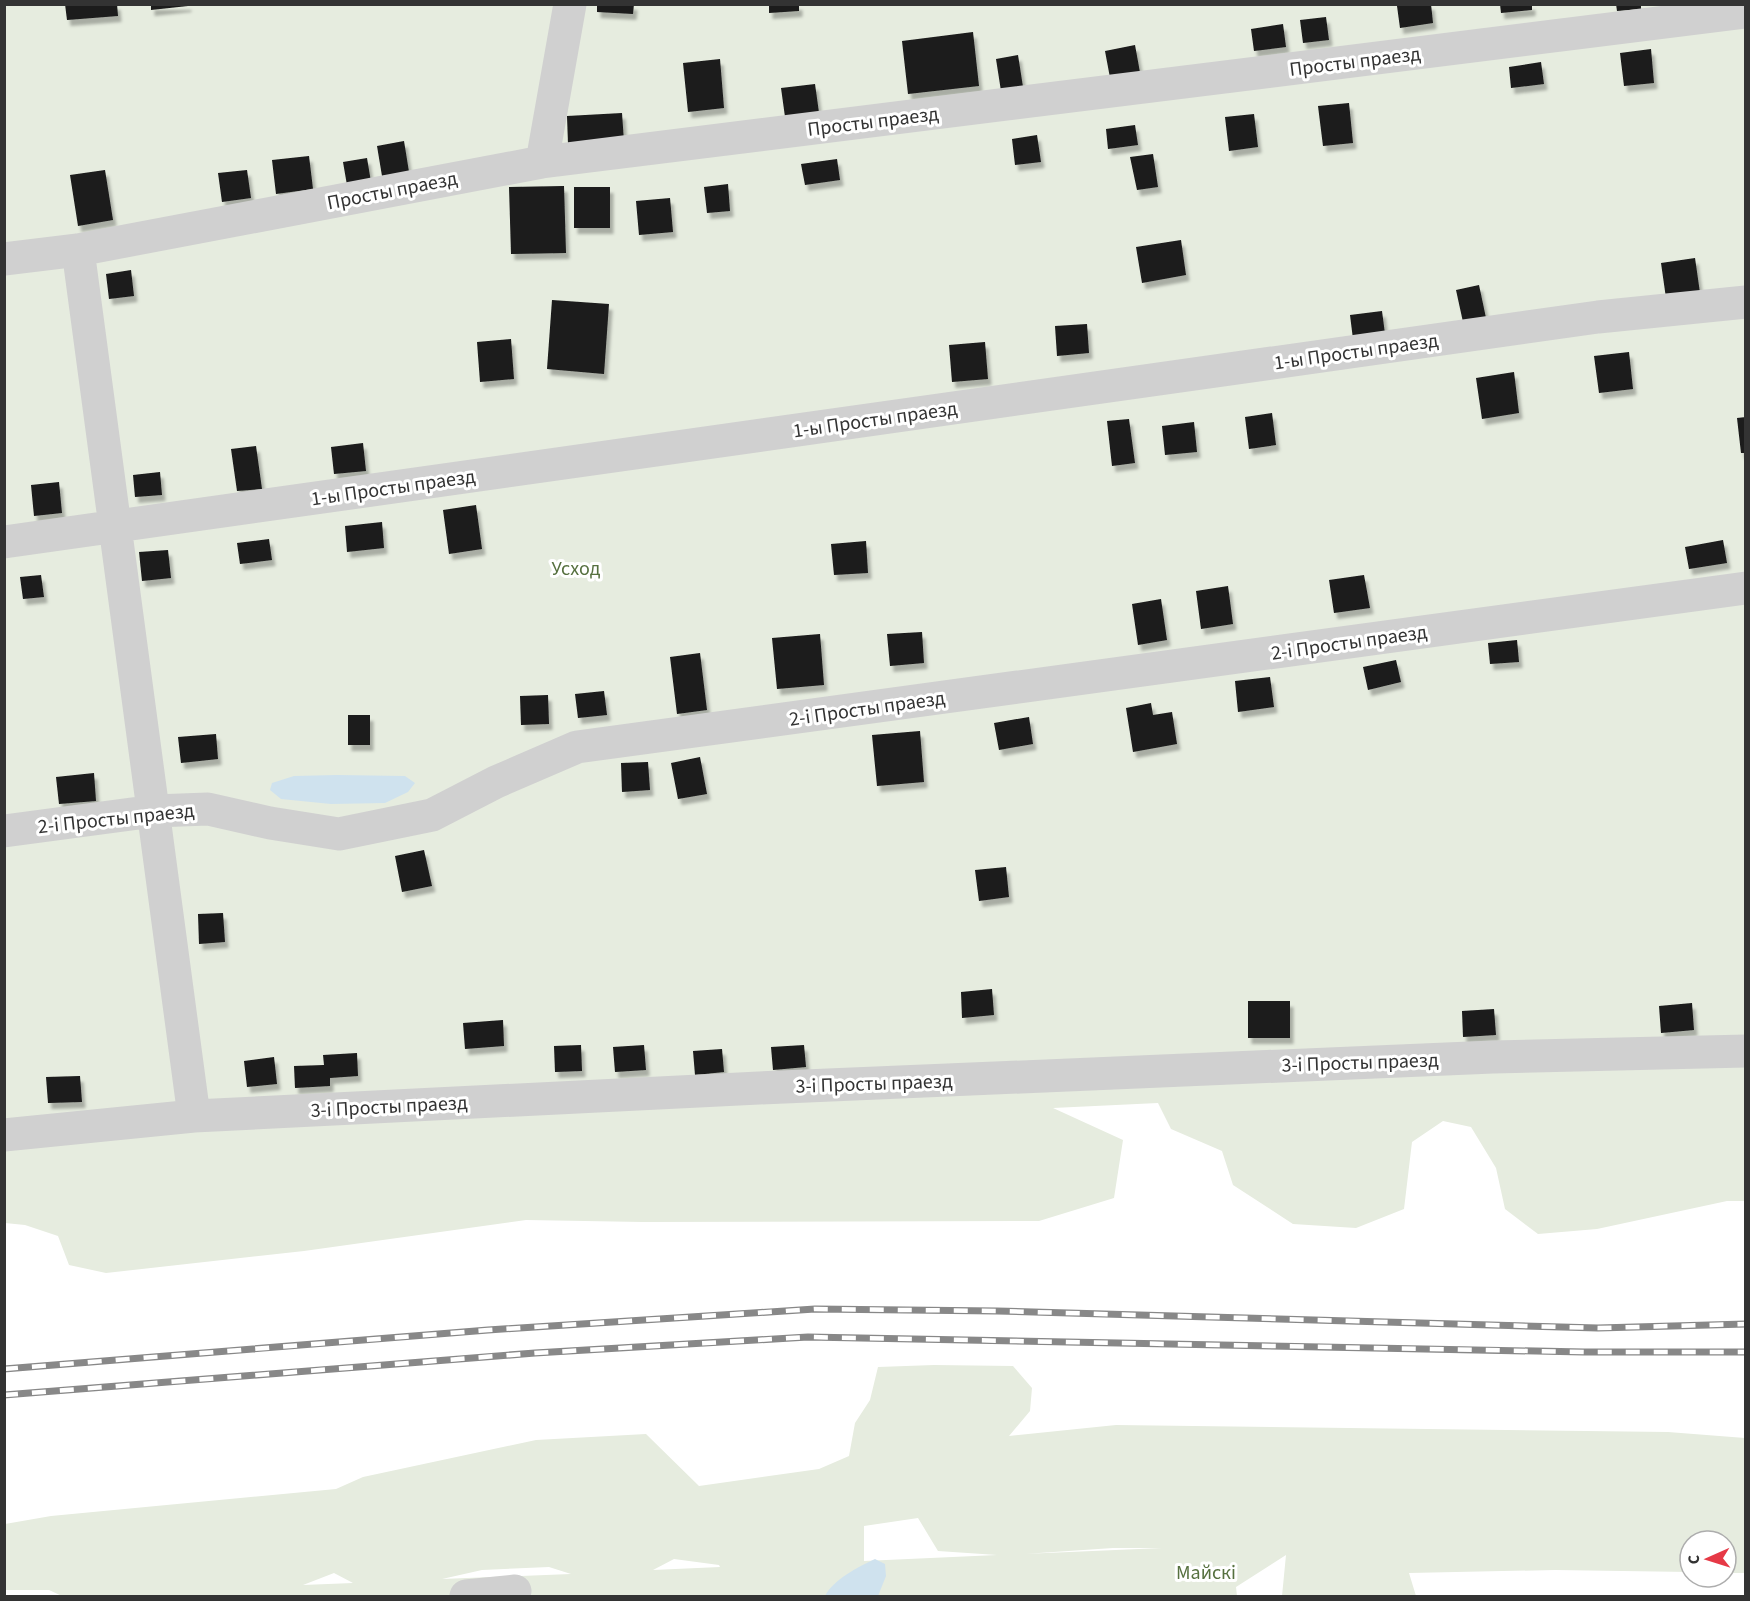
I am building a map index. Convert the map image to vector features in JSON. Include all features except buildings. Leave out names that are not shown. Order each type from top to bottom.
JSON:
[{"type":"lane","points":[[542,162],[570,4]]},
{"type":"lane","name":"Просты праезд","points":[[4,259],[78,250],[542,162],[1746,12]]},
{"type":"lane","points":[[78,250],[194,1116]]},
{"type":"lane","name":"1-ы Просты праезд","points":[[4,542],[1598,317],[1746,302]]},
{"type":"lane","name":"2-і Просты праезд","points":[[4,831],[154,811],[208,809],[270,823],[339,834],[432,815],[496,782],[577,747],[1746,588]]},
{"type":"lane","name":"3-і Просты праезд","points":[[4,1136],[194,1116],[1457,1058],[1746,1051]]},
{"type":"lane","points":[[466,1596],[515,1591]]},
{"type":"green space","name":"Усход","points":[[4,5],[1745,5],[1745,1201],[1727,1201],[1597,1229],[1538,1234],[1505,1209],[1496,1168],[1471,1127],[1443,1121],[1412,1142],[1404,1209],[1356,1228],[1293,1224],[1233,1185],[1222,1151],[1171,1129],[1158,1103],[1053,1108],[1123,1140],[1114,1198],[1039,1221],[526,1220],[304,1251],[106,1273],[69,1265],[58,1236],[25,1225],[5,1223]]},
{"type":"green space","name":"Майскі","points":[[1013,1366],[1032,1388],[1030,1411],[1009,1436],[1116,1425],[1668,1432],[1745,1438],[1745,1573],[1738,1573],[1738,1529],[1678,1529],[1678,1572],[1555,1570],[1409,1573],[1416,1596],[1282,1596],[1286,1555],[1236,1587],[1237,1596],[62,1596],[49,1590],[5,1590],[5,1524],[51,1516],[336,1489],[363,1477],[536,1440],[646,1434],[699,1486],[819,1469],[849,1456],[855,1423],[870,1400],[878,1367]],"holes":[[[918,1518],[938,1551],[997,1555],[864,1561],[864,1526]],[[1113,1548],[1162,1548],[1026,1554]],[[674,1559],[720,1567],[653,1570]],[[549,1567],[571,1574],[442,1579],[482,1570]],[[334,1573],[353,1583],[303,1585]]]},
{"type":"water","points":[[294,776],[405,776],[415,783],[408,792],[385,803],[331,804],[281,799],[270,790],[272,783]]},
{"type":"water","points":[[875,1559],[885,1564],[886,1576],[878,1596],[825,1596],[840,1579]]},
{"type":"railway","points":[[4,1369],[488,1330],[815,1309],[997,1311],[1598,1328],[1746,1324]]},
{"type":"railway","points":[[4,1395],[535,1353],[808,1337],[1584,1352],[1746,1352]]}]
